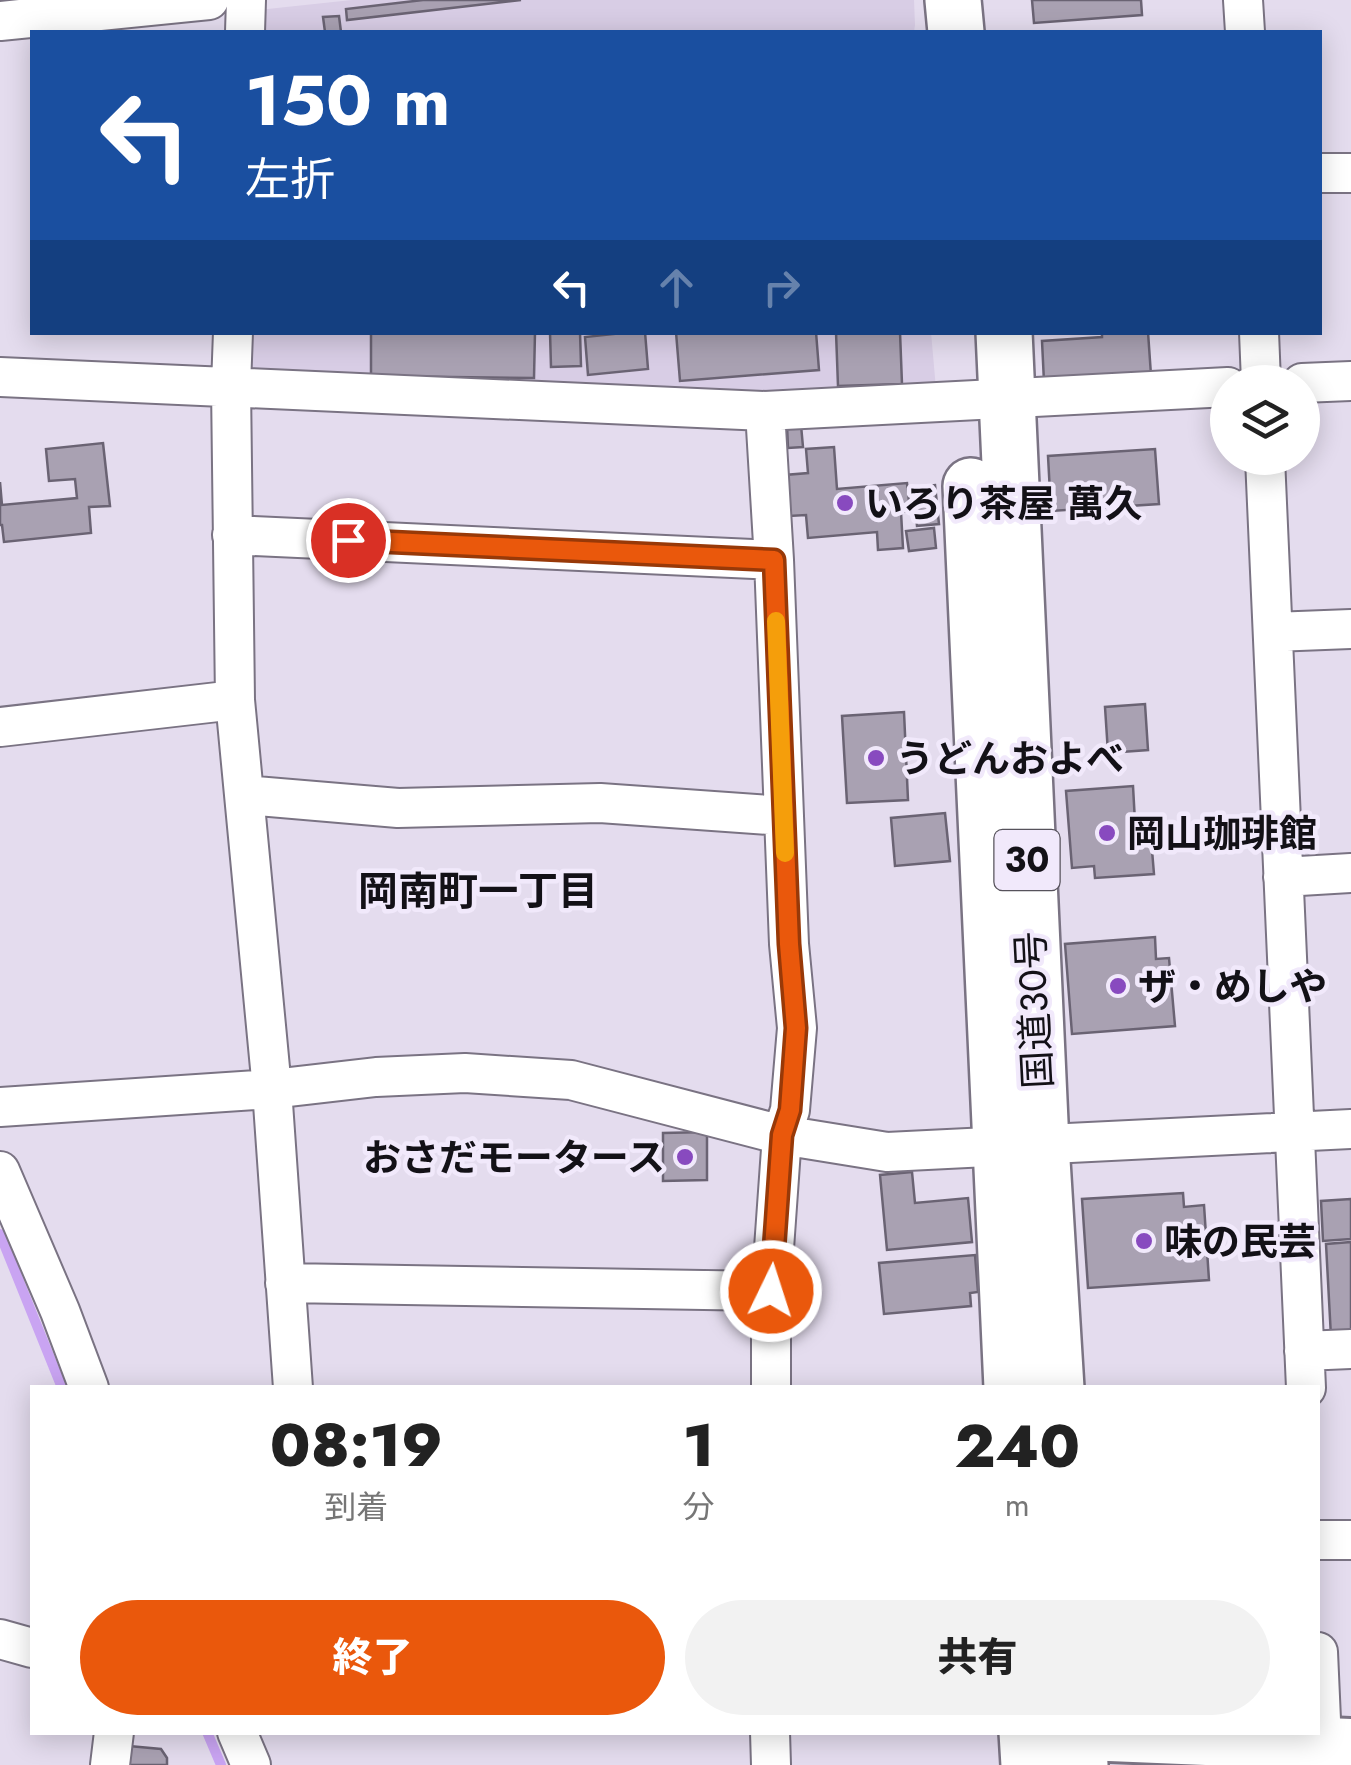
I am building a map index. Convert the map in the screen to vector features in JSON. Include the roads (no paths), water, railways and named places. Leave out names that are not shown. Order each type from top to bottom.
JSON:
[{"type":"highway","points":[[953,0],[956,30]]},
{"type":"highway","points":[[988,0],[990,30]]},
{"type":"highway","name":"国道30号","points":[[967,335],[986,400],[1020,1145],[1012,1385]]},
{"type":"highway","name":"国道30号","points":[[986,400],[1003,335]]},
{"type":"highway","name":"国道30号","points":[[1020,1145],[1056,1385]]},
{"type":"highway","points":[[1027,1735],[1028,1765]]},
{"type":"highway","points":[[1078,1735],[1080,1765]]},
{"type":"street","points":[[0,20],[209,0]]},
{"type":"street","points":[[244,30],[246,0]]},
{"type":"street","points":[[1243,0],[1245,30]]},
{"type":"street","points":[[1322,173],[1351,173]]},
{"type":"street","points":[[233,335],[235,700],[272,1089],[293,1385]]},
{"type":"street","points":[[1259,335],[1260,365]]},
{"type":"street","points":[[0,377],[765,411],[1210,388]]},
{"type":"street","points":[[1320,382],[1351,381]]},
{"type":"street","points":[[765,411],[796,1028],[790,1110],[782,1135],[771,1291],[771,1385]]},
{"type":"street","points":[[1266,475],[1305,1369],[1351,1349]]},
{"type":"street","points":[[232,534],[774,560]]},
{"type":"street","points":[[1273,632],[1351,629]]},
{"type":"street","points":[[0,727],[235,700]]},
{"type":"street","points":[[246,795],[398,808],[600,803],[783,816]]},
{"type":"street","points":[[1283,876],[1351,873]]},
{"type":"street","points":[[0,1107],[465,1073],[570,1080],[782,1135],[888,1152],[1351,1128]]},
{"type":"street","points":[[0,1171],[88,1385]]},
{"type":"street","points":[[285,1283],[771,1291]]},
{"type":"street","points":[[1320,1540],[1351,1540]]},
{"type":"street","points":[[0,1639],[30,1647]]},
{"type":"street","points":[[1106,1735],[1332,1751],[1320,1666]]},
{"type":"street","points":[[110,1765],[114,1735]]},
{"type":"street","points":[[238,1735],[251,1765]]},
{"type":"street","points":[[770,1735],[771,1765]]},
{"type":"waterway","points":[[0,1234],[61,1385]]},
{"type":"waterway","points":[[208,1735],[221,1765]]},
{"type":"place","name":"いろり茶屋 萬久","points":[[845,503]]},
{"type":"place","name":"うどんおよべ","points":[[876,758]]},
{"type":"place","name":"岡山珈琲館","points":[[1107,833]]},
{"type":"place","name":"ザ・めしや","points":[[1118,986]]},
{"type":"place","name":"おさだモータース","points":[[685,1157]]},
{"type":"place","name":"味の民芸","points":[[1144,1241]]},
{"type":"district","name":"岡南町一丁目","points":[[478,891]]}]
